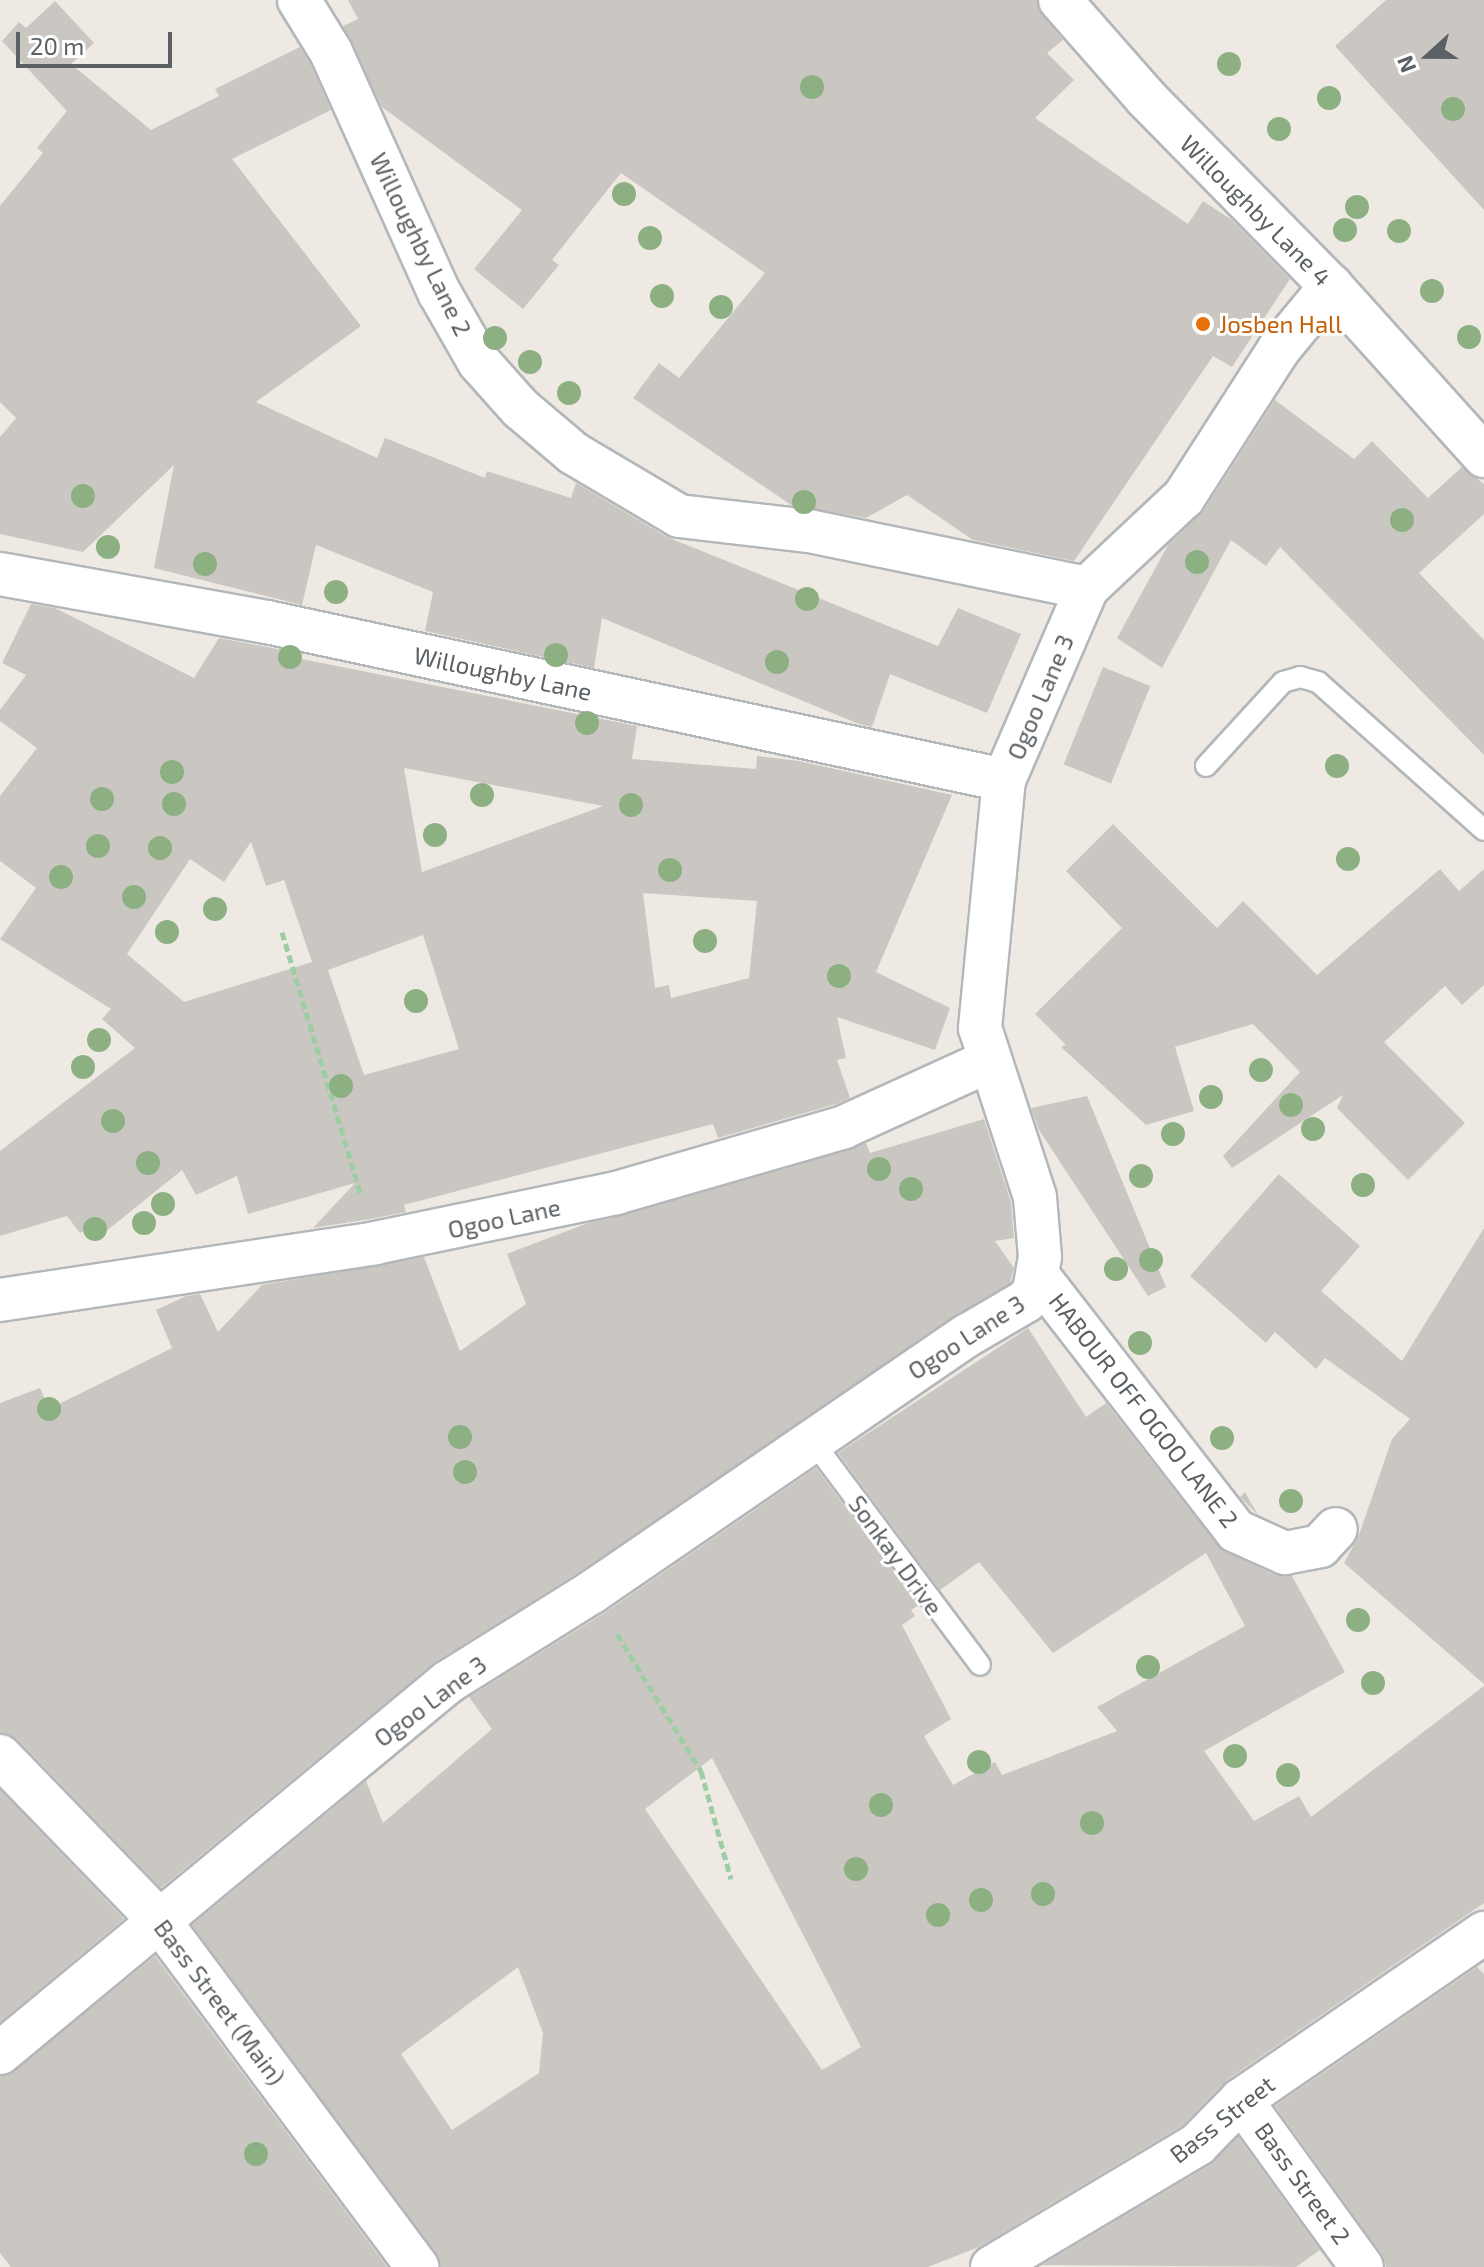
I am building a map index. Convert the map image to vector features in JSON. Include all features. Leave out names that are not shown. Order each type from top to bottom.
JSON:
[{"type":"street","name":"Willoughby Lane 2","points":[[299,0],[331,52],[439,292],[479,362],[520,408],[573,453],[679,516],[809,531],[1087,588]]},
{"type":"street","name":"Willoughby Lane 4","points":[[1060,0],[1146,98],[1331,286],[1484,456]]},
{"type":"street","name":"Ogoo Lane 3","points":[[2,2048],[448,1682],[592,1592],[814,1443],[929,1361],[1026,1301],[1039,1277],[1035,1197],[980,1028],[1004,780],[1087,588],[1184,497],[1279,349],[1331,286]]},
{"type":"street","name":"Willoughby Lane","points":[[0,574],[267,622],[1004,780]]},
{"type":"street","name":"Ogoo Lane","points":[[0,1300],[375,1243],[616,1193],[844,1127],[989,1061]]},
{"type":"street","name":"HABOUR OFF OGOO LANE 2","points":[[1039,1277],[1133,1391],[1236,1531],[1285,1553],[1320,1546],[1336,1529]]},
{"type":"street","name":"Bass Street (Main)","points":[[0,1756],[158,1919],[417,2267]]},
{"type":"street","name":"Bass Street","points":[[992,2267],[1198,2144],[1241,2100],[1484,1933]]},
{"type":"street","name":"Bass Street 2","points":[[1241,2100],[1362,2267]]},
{"type":"lane","points":[[1206,766],[1283,682],[1300,677],[1318,682],[1484,830]]},
{"type":"lane","name":"Sonkay Drive","points":[[814,1443],[980,1665]]},
{"type":"path","points":[[282,932],[375,1243]]},
{"type":"path","points":[[592,1592],[701,1771],[731,1879]]},
{"type":"building","points":[[348,0],[1037,0],[1042,15],[1063,40],[1047,53],[1074,80],[1035,118],[1188,224],[1203,201],[1232,220],[1290,279],[1232,367],[1213,356],[1074,561],[973,540],[907,495],[866,518],[791,505],[633,398],[659,363],[679,378],[765,273],[621,173],[552,260],[559,265],[523,309],[474,269],[522,210],[382,107],[343,26],[358,19]]},
{"type":"building","points":[[1386,0],[1484,0],[1484,210],[1335,46]]},
{"type":"building","points":[[55,1],[94,43],[71,64],[151,130],[219,96],[215,89],[300,47],[310,63],[331,110],[232,159],[361,326],[256,402],[377,458],[385,438],[485,478],[487,471],[571,498],[576,483],[667,537],[938,646],[958,608],[1021,634],[987,713],[890,674],[872,727],[859,724],[602,618],[594,668],[425,631],[433,592],[316,545],[302,605],[154,568],[174,465],[83,552],[0,534],[0,437],[16,418],[0,402],[0,206],[43,153],[37,148],[67,111],[2,41],[19,22],[26,28]]},
{"type":"building","points":[[1275,400],[1354,459],[1372,441],[1428,498],[1462,467],[1484,484],[1484,514],[1419,573],[1484,640],[1484,755],[1280,547],[1266,566],[1231,540],[1162,668],[1117,638],[1168,545],[1204,510]]},
{"type":"building","points":[[31,604],[55,608],[194,678],[219,638],[293,652],[292,657],[637,726],[632,759],[756,769],[757,756],[799,761],[952,795],[876,972],[950,1008],[935,1050],[837,1017],[846,1058],[837,1060],[850,1098],[718,1138],[713,1124],[404,1205],[406,1212],[371,1219],[313,1228],[355,1183],[248,1214],[237,1176],[196,1195],[182,1170],[94,1241],[86,1230],[80,1233],[67,1216],[0,1236],[0,1151],[135,1048],[102,1019],[111,1009],[0,939],[36,888],[0,861],[0,796],[37,748],[0,721],[0,710],[26,675],[2,663]],"holes":[[[404,768],[603,806],[422,872]],[[251,842],[266,886],[284,880],[312,962],[184,1002],[127,954],[190,859],[224,882]],[[643,893],[757,901],[749,978],[671,998],[669,985],[655,988]],[[423,935],[459,1049],[364,1075],[328,970]]]},
{"type":"building","points":[[1103,667],[1150,686],[1111,783],[1064,764]]},
{"type":"building","points":[[1113,824],[1217,928],[1243,901],[1317,975],[1440,869],[1459,891],[1484,869],[1484,985],[1462,1005],[1445,986],[1384,1042],[1465,1123],[1408,1180],[1337,1108],[1343,1095],[1232,1168],[1223,1156],[1300,1072],[1253,1024],[1175,1047],[1194,1111],[1146,1125],[1061,1047],[1066,1045],[1035,1014],[1122,928],[1066,871]]},
{"type":"building","points":[[1087,1096],[1166,1287],[1148,1296],[1039,1130],[1031,1108]]},
{"type":"building","points":[[984,1119],[1011,1202],[1014,1238],[995,1241],[1014,1268],[1010,1283],[579,1572],[435,1662],[161,1888],[17,1739],[0,1733],[0,1403],[40,1388],[49,1409],[172,1348],[156,1310],[186,1296],[200,1294],[218,1332],[262,1285],[424,1257],[460,1351],[526,1304],[507,1254],[588,1223],[866,1143],[870,1153]]},
{"type":"building","points":[[1279,1174],[1360,1246],[1321,1291],[1402,1361],[1484,1228],[1484,1684],[1344,1563],[1359,1535],[1392,1439],[1410,1419],[1325,1358],[1316,1369],[1275,1332],[1266,1343],[1190,1276]]},
{"type":"building","points":[[1028,1328],[1086,1417],[1106,1403],[1218,1546],[1275,1575],[1292,1576],[1345,1672],[1204,1751],[1254,1821],[1299,1796],[1311,1817],[1484,1686],[1484,1903],[1227,2080],[1183,2125],[979,2247],[928,2267],[441,2267],[436,2253],[192,1925],[366,1781],[383,1823],[492,1729],[469,1697],[606,1612],[816,1468],[919,1605],[911,1610],[915,1616],[902,1625],[951,1719],[924,1736],[953,1785],[995,1762],[1002,1775],[1117,1731],[1097,1707],[1245,1626],[1206,1553],[1053,1653],[979,1562],[940,1590],[838,1453]],"holes":[[[712,1758],[861,2047],[822,2070],[645,1809]],[[518,1967],[543,2033],[539,2073],[452,2130],[401,2054]]]},
{"type":"building","points":[[1245,1492],[1258,1515],[1240,1497]]},
{"type":"building","points":[[0,1790],[124,1919],[0,2022]]},
{"type":"building","points":[[155,1956],[387,2267],[11,2267],[0,2253],[0,2076],[15,2071]]},
{"type":"building","points":[[1477,1967],[1484,1974],[1484,2267],[1386,2267],[1381,2253],[1275,2106]]},
{"type":"building","points":[[1238,2137],[1320,2250],[1296,2267],[1042,2265],[1210,2165]]},
{"type":"place","name":"Josben Hall","points":[[1203,324]]}]
